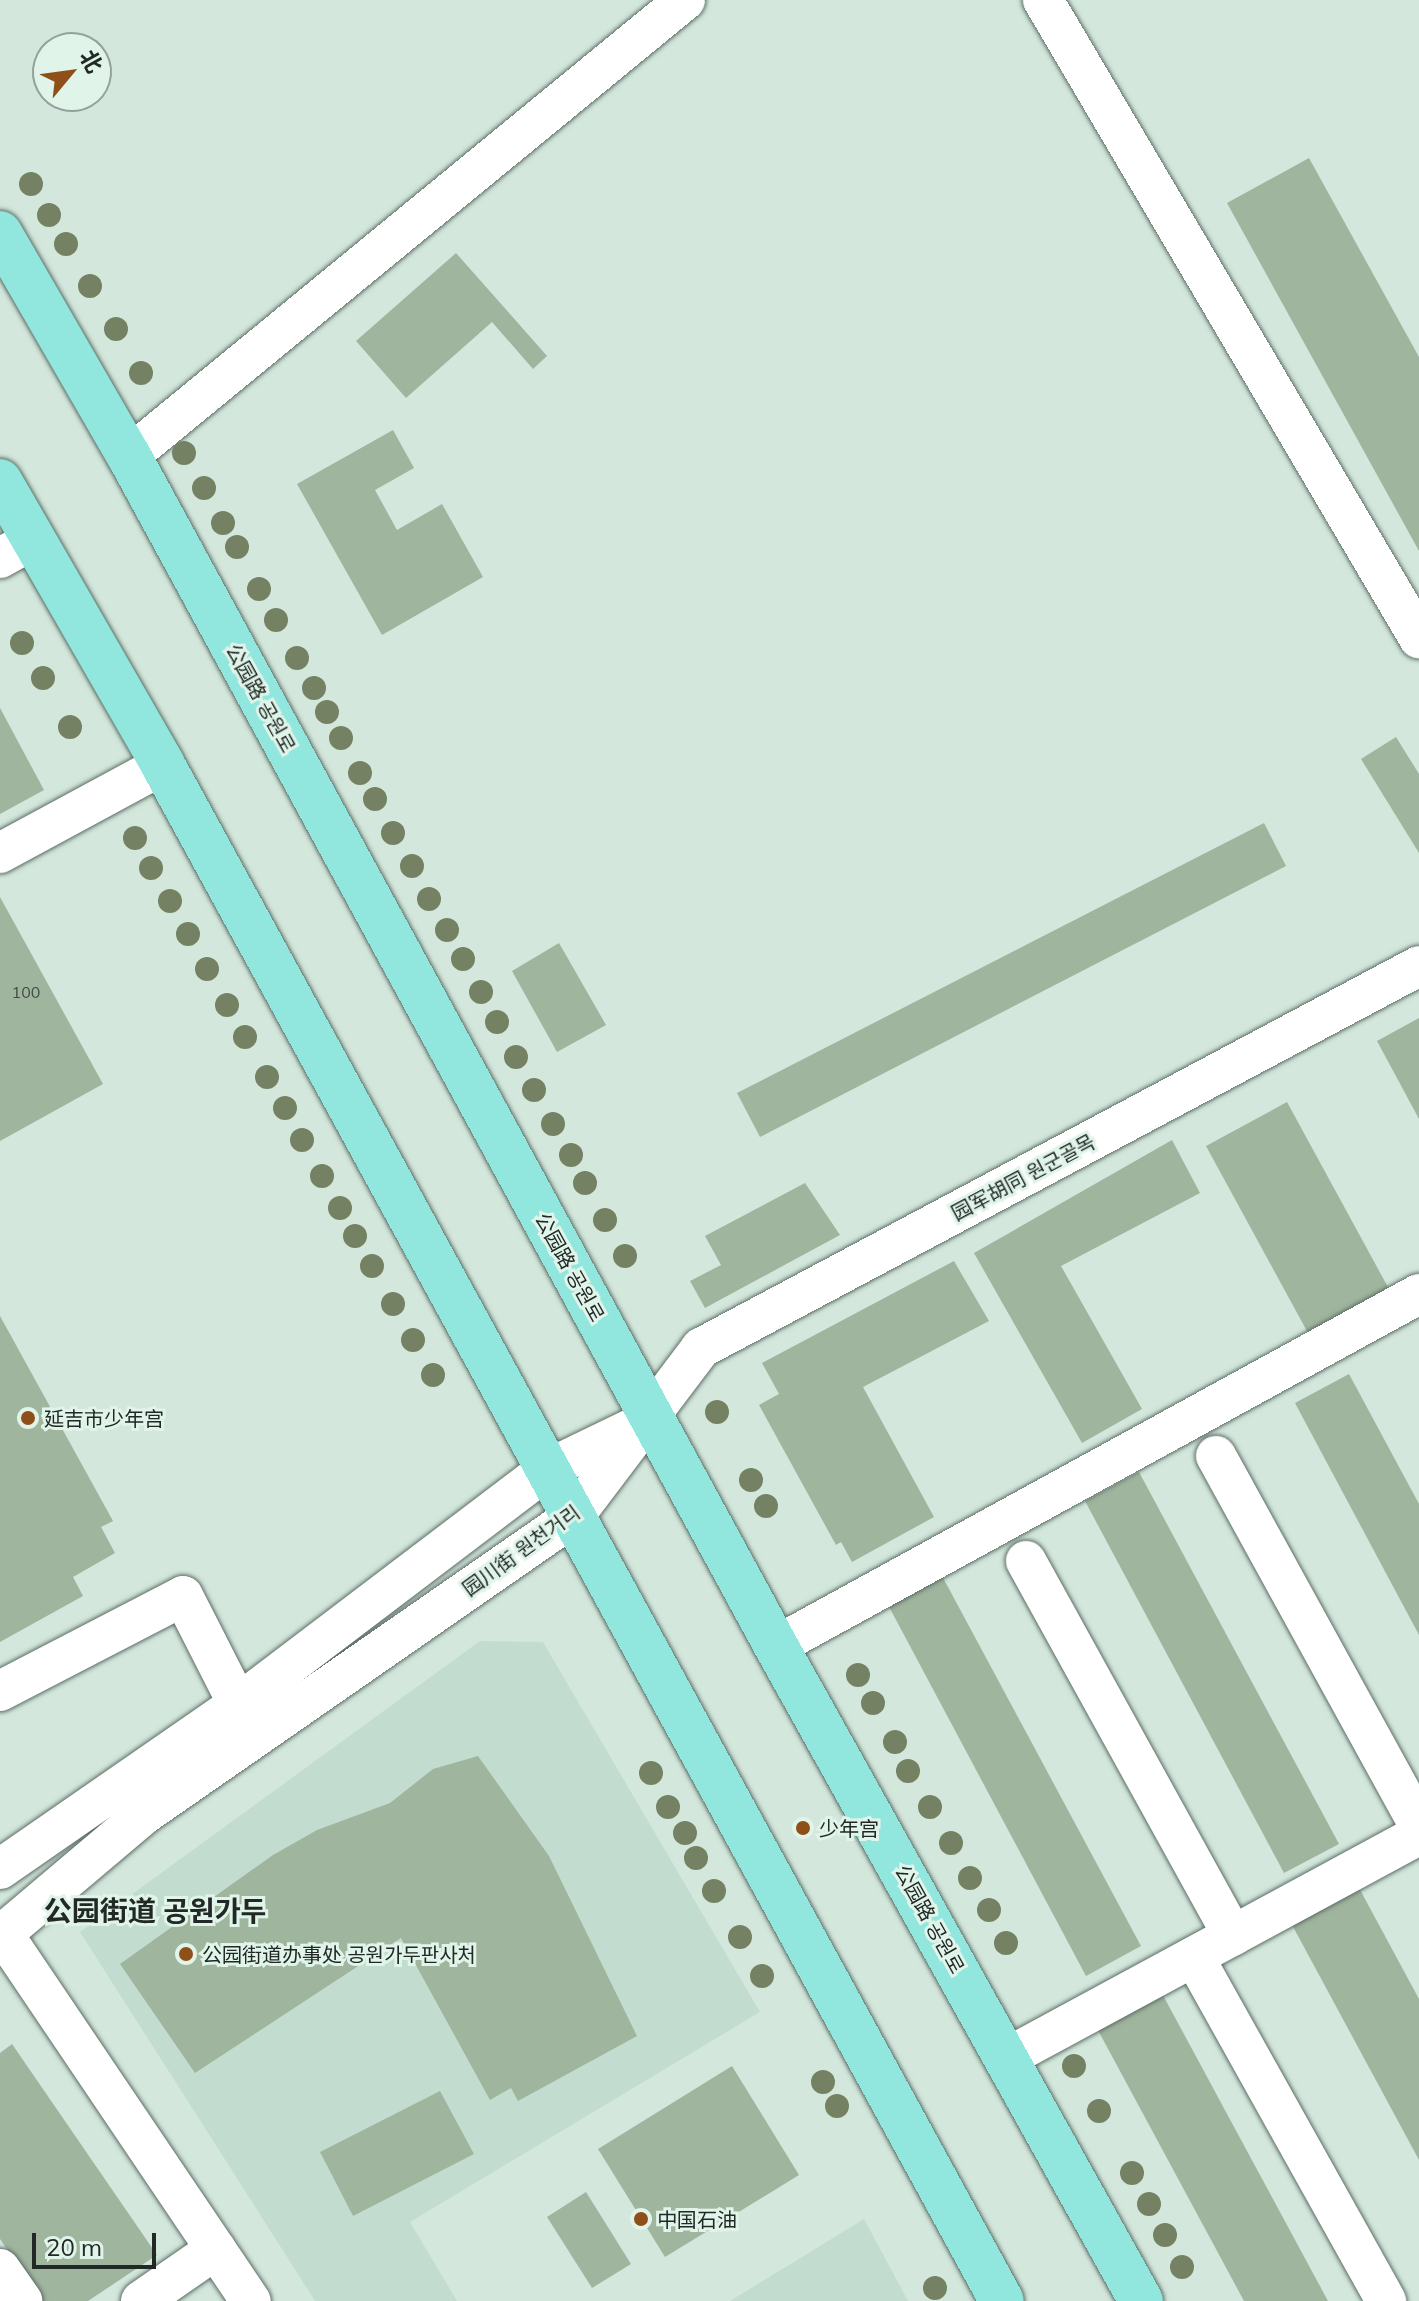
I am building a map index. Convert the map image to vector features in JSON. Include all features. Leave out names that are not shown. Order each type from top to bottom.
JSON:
[{"type":"main road","name":"公园路 공원로","points":[[0,233],[129,456],[776,1646],[1008,2057],[1141,2301]]},
{"type":"main road","points":[[0,481],[16,549],[163,765],[1002,2301]]},
{"type":"street","points":[[129,456],[685,0]]},
{"type":"street","points":[[1043,0],[1419,638]]},
{"type":"street","points":[[0,853],[163,765]]},
{"type":"street","name":"园军胡同 원군골목","points":[[653,1418],[701,1348],[1419,966]]},
{"type":"street","points":[[776,1646],[1419,1294]]},
{"type":"street","points":[[0,1869],[238,1704],[548,1469],[653,1418]]},
{"type":"street","name":"园川街 원천거리","points":[[1,1935],[143,1815],[574,1516],[653,1418]]},
{"type":"street","points":[[1216,1456],[1419,1825]]},
{"type":"street","points":[[1026,1561],[1233,1936]]},
{"type":"street","points":[[0,1691],[183,1596],[238,1704]]},
{"type":"street","points":[[1008,2057],[1419,1835]]},
{"type":"street","points":[[1,1935],[251,2301]]},
{"type":"street","points":[[1194,1957],[1386,2301]]},
{"type":"street","points":[[141,2301],[216,2249]]},
{"type":"street","points":[[0,2269],[22,2301]]},
{"type":"shaded area","points":[[480,1641],[543,1642],[760,2012],[410,2222],[457,2301],[315,2301],[80,1932]]},
{"type":"shaded area","points":[[864,2219],[908,2301],[730,2301]]},
{"type":"building","points":[[1309,158],[1419,357],[1419,551],[1227,203]]},
{"type":"building","points":[[456,253],[547,356],[533,369],[492,322],[406,398],[356,341]]},
{"type":"building","points":[[393,430],[414,468],[375,490],[397,530],[442,504],[483,577],[382,635],[297,484]]},
{"type":"building","points":[[0,708],[44,790],[0,814]]},
{"type":"building","points":[[1396,737],[1419,774],[1419,853],[1361,759]]},
{"type":"building","points":[[1264,823],[1286,866],[760,1137],[737,1093]]},
{"type":"building","points":[[0,897],[103,1084],[0,1141]]},
{"type":"building","points":[[559,943],[606,1025],[557,1052],[512,971]]},
{"type":"building","points":[[1419,1018],[1419,1119],[1377,1041]]},
{"type":"building","points":[[1287,1102],[1389,1289],[1308,1333],[1206,1146]]},
{"type":"building","points":[[1172,1140],[1200,1193],[1061,1266],[1142,1409],[1082,1443],[974,1253]]},
{"type":"building","points":[[805,1183],[840,1235],[705,1308],[690,1281],[721,1265],[705,1236]]},
{"type":"building","points":[[954,1261],[989,1321],[863,1387],[934,1517],[852,1562],[841,1542],[836,1545],[759,1405],[779,1394],[762,1363]]},
{"type":"building","name":"延吉市少年宫","points":[[0,1316],[113,1521],[101,1527],[115,1553],[73,1577],[83,1596],[0,1642]]},
{"type":"building","points":[[1349,1374],[1419,1504],[1419,1635],[1295,1403]]},
{"type":"building","points":[[1139,1472],[1339,1844],[1284,1873],[1085,1501]]},
{"type":"building","points":[[941,1574],[1141,1946],[1086,1976],[887,1603]]},
{"type":"building","points":[[478,1756],[549,1856],[637,2036],[518,2101],[511,2088],[490,2100],[401,1938],[195,2073],[120,1964],[273,1855],[317,1830],[390,1803],[433,1769]]},
{"type":"building","points":[[1358,1886],[1419,1999],[1419,2160],[1291,1923]]},
{"type":"building","points":[[1158,1986],[1328,2301],[1244,2301],[1093,2021]]},
{"type":"building","points":[[12,2044],[157,2255],[88,2301],[42,2301],[0,2239],[0,2053]]},
{"type":"building","points":[[732,2066],[799,2175],[665,2257],[598,2149]]},
{"type":"building","points":[[440,2091],[474,2154],[353,2216],[320,2152]]},
{"type":"building","points":[[586,2192],[631,2264],[592,2288],[547,2217]]},
{"type":"place","name":"延吉市少年宫","points":[[28,1418]]},
{"type":"place","name":"少年宫","points":[[803,1828]]},
{"type":"place","name":"公园街道办事处 공원가두판사처","points":[[186,1954]]},
{"type":"place","name":"中国石油","points":[[641,2219]]},
{"type":"district","name":"公园街道 공원가두","points":[[155,1911]]}]
